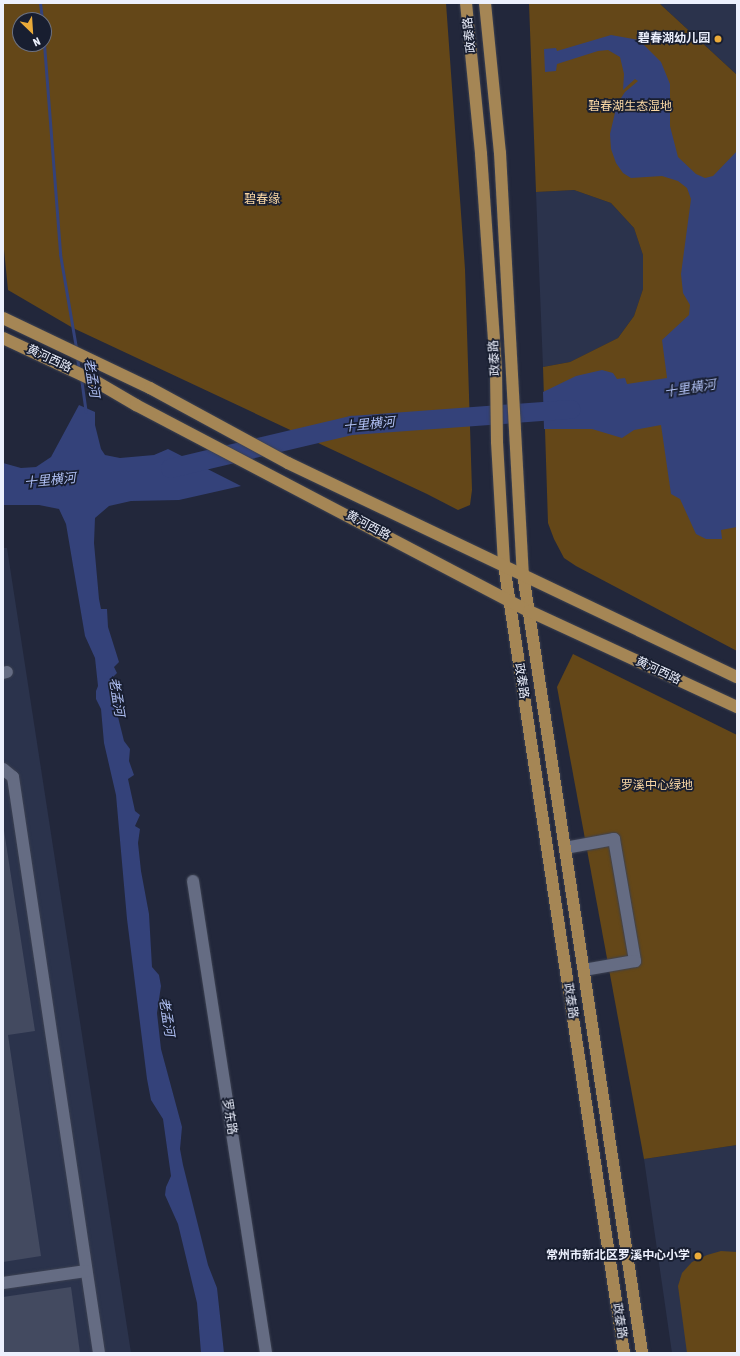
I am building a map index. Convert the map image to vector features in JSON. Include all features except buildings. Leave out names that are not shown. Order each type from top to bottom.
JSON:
[{"type":"main road","name":"政泰路","points":[[466,3],[481,154],[496,370],[497,442],[504,565],[508,601],[624,1353]]},
{"type":"main road","name":"政泰路","points":[[485,3],[500,153],[513,365],[523,574],[642,1353]]},
{"type":"main road","name":"黄河西路","points":[[3,318],[89,358],[217,424],[288,463],[737,677]]},
{"type":"main road","name":"黄河西路","points":[[3,338],[72,369],[193,435],[266,472],[508,601],[737,707]]},
{"type":"street","points":[[3,769],[13,777],[99,1353]]},
{"type":"street","points":[[565,848],[614,839],[635,961],[584,970]]},
{"type":"street","name":"罗东路","points":[[193,881],[266,1353]]},
{"type":"street","points":[[3,1283],[86,1270]]},
{"type":"shaded area","name":"碧春湖幼儿园","points":[[659,3],[737,3],[737,75]]},
{"type":"shaded area","points":[[574,190],[611,203],[634,228],[643,255],[643,289],[634,316],[618,338],[570,362],[543,367],[536,192]]},
{"type":"shaded area","points":[[3,548],[7,548],[131,1353],[3,1353]]},
{"type":"shaded area","name":"常州市新北区罗溪中心小学","points":[[737,1145],[737,1353],[672,1353],[644,1159]]},
{"type":"green space","name":"碧春缘","points":[[3,3],[446,3],[465,269],[472,490],[470,505],[458,510],[427,494],[73,328],[8,290],[3,239]]},
{"type":"green space","name":"碧春湖生态湿地","points":[[529,3],[659,3],[737,75],[737,651],[576,566],[564,558],[548,523],[543,367],[570,362],[618,338],[634,316],[643,289],[643,255],[634,228],[611,203],[574,190],[536,192]]},
{"type":"green space","name":"罗溪中心绿地","points":[[573,654],[737,735],[737,1145],[644,1159],[557,687]]},
{"type":"green space","points":[[721,1251],[737,1252],[737,1353],[687,1353],[678,1286],[682,1273],[692,1262],[707,1255]]},
{"type":"water","points":[[611,35],[639,40],[661,62],[670,84],[670,126],[678,157],[696,174],[705,178],[713,176],[737,151],[737,527],[721,530],[722,539],[706,539],[696,534],[680,499],[671,494],[661,425],[634,430],[622,438],[592,429],[544,429],[543,392],[576,376],[602,370],[613,373],[617,379],[625,378],[627,384],[667,378],[662,340],[689,315],[690,305],[683,293],[681,274],[691,199],[687,188],[678,181],[662,176],[631,178],[623,173],[616,163],[611,149],[610,134],[617,104],[625,92],[638,81],[635,79],[623,90],[624,74],[620,57],[608,50],[598,51],[557,64],[556,71],[545,72],[544,49],[556,48],[557,51]]},
{"type":"water","points":[[79,405],[95,412],[95,425],[101,449],[105,455],[120,458],[154,455],[168,449],[241,486],[179,500],[131,501],[109,506],[95,518],[94,543],[101,609],[107,609],[108,627],[119,662],[114,667],[117,673],[111,679],[119,690],[116,693],[121,700],[119,703],[118,717],[124,741],[130,749],[129,761],[134,775],[128,779],[135,811],[140,815],[135,826],[140,829],[138,843],[141,871],[149,914],[152,967],[159,975],[161,986],[157,1013],[161,1049],[182,1127],[180,1149],[183,1165],[208,1265],[217,1288],[224,1353],[201,1353],[197,1303],[178,1224],[165,1195],[166,1187],[171,1176],[163,1119],[151,1100],[147,1079],[127,919],[116,795],[104,743],[101,709],[96,699],[96,691],[98,686],[95,658],[85,636],[66,524],[59,509],[39,505],[3,505],[3,463],[21,468],[36,467],[51,457]]},
{"type":"waterway","name":"老孟河","points":[[40,3],[41,12]]},
{"type":"waterway","name":"老孟河","points":[[45,52],[60,254],[76,348]]},
{"type":"waterway","name":"老孟河","points":[[77,358],[79,370]]},
{"type":"waterway","name":"老孟河","points":[[81,378],[86,412]]},
{"type":"waterway","name":"十里横河","points":[[170,468],[351,425],[570,409]]},
{"type":"place","name":"碧春湖幼儿园","points":[[718,39]]},
{"type":"place","name":"常州市新北区罗溪中心小学","points":[[698,1256]]}]
